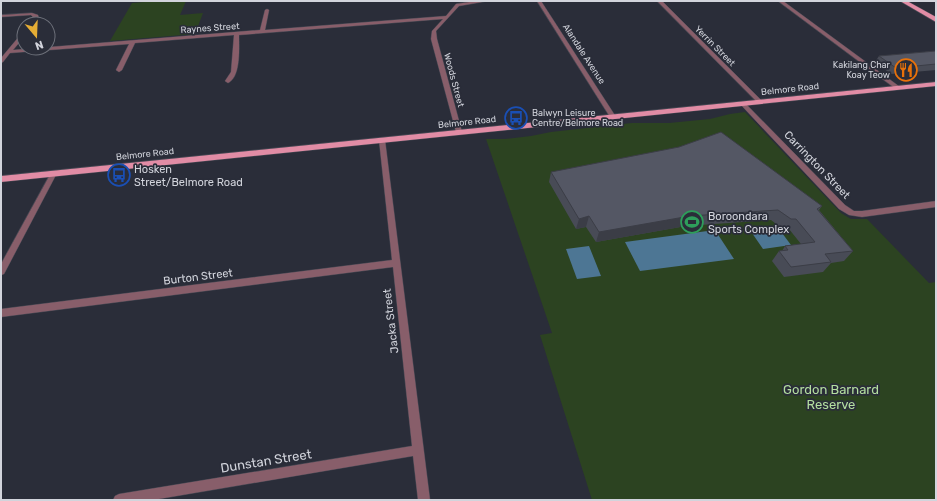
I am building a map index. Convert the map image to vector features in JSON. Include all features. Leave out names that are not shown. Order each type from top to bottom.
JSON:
[{"type":"main road","points":[[903,1],[936,20]]},
{"type":"main road","name":"Belmore Road","points":[[1,179],[936,84]]},
{"type":"street","points":[[434,31],[460,4],[486,1]]},
{"type":"street","name":"Alandale Avenue","points":[[539,1],[613,117]]},
{"type":"street","name":"Yerrin Street","points":[[659,1],[760,102]]},
{"type":"street","points":[[780,1],[898,88]]},
{"type":"street","points":[[262,32],[266,10]]},
{"type":"street","points":[[1,16],[32,14],[36,16]]},
{"type":"street","name":"Raynes Street","points":[[9,52],[413,21],[446,17]]},
{"type":"street","name":"Raynes Street","points":[[413,21],[429,24],[434,31]]},
{"type":"street","name":"Woods Street","points":[[434,31],[434,39],[459,132]]},
{"type":"street","points":[[228,82],[234,72],[237,34]]},
{"type":"street","points":[[119,70],[133,42]]},
{"type":"street","points":[[1,61],[16,44]]},
{"type":"street","name":"Carrington Street","points":[[743,104],[842,207],[849,212],[862,214],[936,204]]},
{"type":"street","name":"Jacka Street","points":[[382,140],[424,500]]},
{"type":"street","points":[[1,272],[54,173]]},
{"type":"street","name":"Burton Street","points":[[1,313],[397,263]]},
{"type":"street","name":"Dunstan Street","points":[[119,500],[418,450]]},
{"type":"green space","points":[[186,1],[180,15],[203,13],[195,34],[110,41],[132,3]]},
{"type":"green space","name":"Gordon Barnard Reserve","points":[[745,112],[841,213],[851,219],[867,219],[929,283],[936,282],[936,500],[592,500],[540,335],[552,333],[486,139],[505,139],[632,123],[669,123],[710,119]]},
{"type":"water","points":[[779,229],[791,245],[763,249],[752,233]]},
{"type":"water","points":[[715,230],[734,259],[640,271],[625,242]]},
{"type":"water","points":[[589,246],[601,276],[577,279],[566,249]]},
{"type":"building","points":[[936,51],[936,64],[896,68],[879,56]]},
{"type":"building","points":[[721,132],[822,206],[817,209],[853,251],[825,254],[831,262],[791,267],[779,251],[788,250],[785,246],[815,242],[796,219],[791,219],[778,210],[690,216],[599,232],[589,216],[579,219],[551,172],[679,147]]},
{"type":"place","name":"Kakilang Char Koay Teow","points":[[906,70]]},
{"type":"place","name":"Balwyn Leisure Centre/Belmore Road","points":[[516,118]]},
{"type":"place","name":"Hosken Street/Belmore Road","points":[[119,175]]},
{"type":"place","name":"Boroondara Sports Complex","points":[[692,222]]}]
